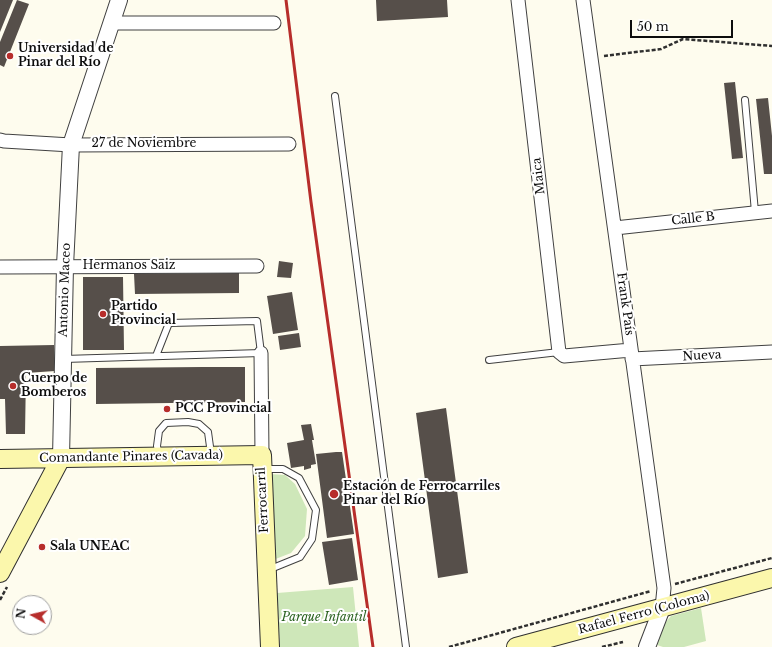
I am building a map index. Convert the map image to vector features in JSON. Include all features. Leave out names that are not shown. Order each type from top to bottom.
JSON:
[{"type":"main road","name":"Comandante Pinares (Cavada)","points":[[0,459],[211,455],[261,462]]},
{"type":"main road","name":"Antonio Maceo","points":[[0,572],[61,458]]},
{"type":"main road","name":"Ferrocarril","points":[[261,462],[270,647]]},
{"type":"main road","name":"Rafael Ferro (Coloma)","points":[[516,647],[772,578]]},
{"type":"street","name":"Antonio Maceo","points":[[61,458],[65,266],[71,144],[119,0]]},
{"type":"street","name":"Maica","points":[[518,0],[559,352]]},
{"type":"street","name":"Frank País","points":[[583,0],[664,588],[662,608]]},
{"type":"street","points":[[111,23],[274,23]]},
{"type":"street","name":"27 de Noviembre","points":[[0,140],[71,144],[289,144]]},
{"type":"street","name":"Calle B","points":[[615,228],[772,211]]},
{"type":"street","name":"Hermanos Saiz","points":[[0,267],[257,266]]},
{"type":"street","name":"Nueva","points":[[559,352],[564,356],[772,352]]},
{"type":"street","name":"Ferrocarril","points":[[261,353],[261,462]]},
{"type":"street","points":[[647,647],[662,608]]},
{"type":"lane","points":[[335,96],[406,647]]},
{"type":"lane","points":[[745,100],[755,212]]},
{"type":"lane","points":[[63,360],[261,353],[257,321],[169,323],[156,356]]},
{"type":"lane","points":[[489,360],[559,352]]},
{"type":"lane","points":[[159,456],[159,431],[166,423],[188,422],[199,424],[208,432],[211,445],[211,455]]},
{"type":"lane","points":[[261,462],[283,469],[300,478],[316,510],[312,540],[300,557],[267,570]]},
{"type":"path","points":[[591,58],[661,49],[683,39],[772,46]]},
{"type":"path","points":[[450,647],[772,558]]},
{"type":"path","points":[[602,647],[623,642]]},
{"type":"green space","points":[[269,474],[285,475],[295,484],[307,509],[305,536],[291,553],[273,560]]},
{"type":"green space","name":"Parque Infantil","points":[[353,587],[359,647],[280,647],[277,593]]},
{"type":"green space","points":[[701,608],[706,641],[684,647],[663,647],[657,645],[665,623],[671,616]]},
{"type":"building","points":[[0,0],[13,0],[0,32]]},
{"type":"building","points":[[17,0],[29,4],[4,67],[0,65],[0,42]]},
{"type":"building","points":[[376,0],[447,0],[448,17],[377,21]]},
{"type":"building","points":[[735,82],[743,158],[732,159],[724,83]]},
{"type":"building","points":[[768,98],[772,136],[772,174],[764,174],[756,99]]},
{"type":"building","points":[[279,261],[293,263],[291,278],[277,277]]},
{"type":"building","name":"Partido Provincial","points":[[239,273],[239,293],[135,294],[134,274]]},
{"type":"building","name":"Partido Provincial","points":[[83,277],[123,277],[124,350],[83,350]]},
{"type":"building","points":[[292,292],[298,330],[273,334],[267,296]]},
{"type":"building","points":[[299,333],[301,347],[280,350],[278,336]]},
{"type":"building","name":"Cuerpo de Bomberos","points":[[54,345],[55,371],[26,373],[25,434],[6,434],[5,399],[0,399],[0,346]]},
{"type":"building","points":[[245,367],[245,402],[96,404],[96,368]]},
{"type":"building","points":[[446,408],[468,573],[438,578],[416,413]]},
{"type":"building","points":[[311,424],[316,464],[311,465],[311,468],[304,470],[304,466],[291,468],[287,443],[304,440],[301,425]]},
{"type":"building","name":"Estación de Ferrocarriles Pinar del Río","points":[[342,452],[354,534],[327,538],[316,454]]},
{"type":"building","points":[[352,538],[358,580],[329,585],[322,542]]},
{"type":"railway","points":[[286,0],[311,202],[373,647]]},
{"type":"place","name":"Universidad de Pinar del Río","points":[[10,56]]},
{"type":"place","name":"Partido Provincial","points":[[103,314]]},
{"type":"place","name":"Cuerpo de Bomberos","points":[[13,386]]},
{"type":"place","name":"PCC Provincial","points":[[167,409]]},
{"type":"place","name":"Estación de Ferrocarriles Pinar del Río","points":[[334,494]]},
{"type":"place","name":"Sala UNEAC","points":[[42,547]]}]
